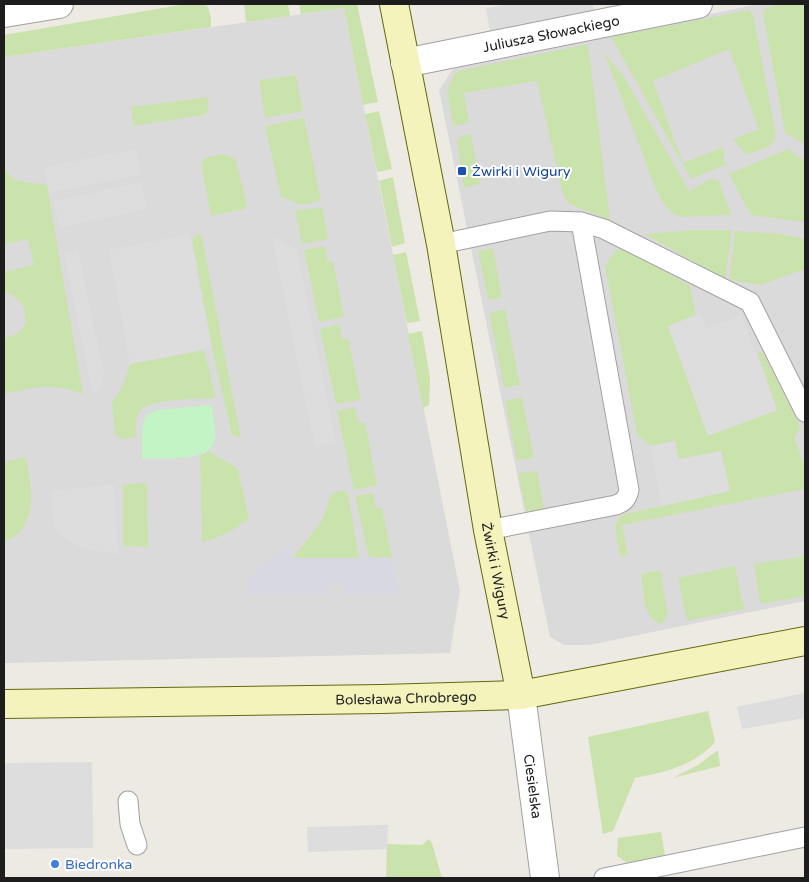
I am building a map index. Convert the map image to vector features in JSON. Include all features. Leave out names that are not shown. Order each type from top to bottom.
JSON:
[{"type":"street","points":[[4,13],[59,4]]},
{"type":"street","name":"Żwirki i Wigury","points":[[394,4],[441,244],[488,530],[521,695]]},
{"type":"street","name":"Juliusza Słowackiego","points":[[405,63],[698,4]]},
{"type":"street","name":"Bolesława Chrobrego","points":[[4,704],[382,700],[521,695],[805,640]]},
{"type":"street","name":"Ciesielska","points":[[521,695],[545,878]]},
{"type":"lane","points":[[441,244],[550,221],[581,222],[629,240],[750,302],[805,412]]},
{"type":"lane","points":[[488,530],[616,505],[625,500],[627,496],[628,490],[581,222]]},
{"type":"lane","points":[[128,801],[130,824],[137,845]]},
{"type":"lane","points":[[604,878],[805,837]]},
{"type":"shaded area","points":[[511,4],[593,4],[594,14],[490,32],[486,8]]},
{"type":"shaded area","points":[[758,4],[805,4],[805,601],[589,645],[564,645],[550,637],[439,90],[453,69]]},
{"type":"shaded area","points":[[344,8],[460,591],[450,653],[4,663],[4,57]]},
{"type":"shaded area","points":[[136,149],[141,175],[49,193],[44,167]]},
{"type":"shaded area","points":[[142,182],[147,209],[60,228],[54,201]]},
{"type":"shaded area","points":[[190,234],[212,348],[130,364],[109,250]]},
{"type":"shaded area","points":[[272,237],[297,250],[336,443],[315,447]]},
{"type":"shaded area","points":[[78,251],[104,374],[99,389],[93,395],[64,254]]},
{"type":"shaded area","points":[[696,315],[702,315],[706,328],[742,315],[777,410],[708,436],[668,326]]},
{"type":"shaded area","points":[[675,441],[678,457],[681,459],[721,451],[730,491],[661,506],[651,446]]},
{"type":"shaded area","points":[[114,485],[118,554],[83,549],[57,533],[53,521],[51,490]]},
{"type":"shaded area","points":[[293,542],[288,551],[293,558],[392,558],[399,594],[344,594],[343,584],[327,584],[327,594],[247,594],[248,578]]},
{"type":"shaded area","points":[[805,693],[805,718],[742,729],[737,707]]},
{"type":"shaded area","points":[[92,762],[93,848],[4,849],[4,763]]},
{"type":"shaded area","points":[[388,825],[387,849],[308,852],[307,827]]},
{"type":"green space","points":[[186,4],[202,4],[208,7],[211,27],[4,57],[4,35]]},
{"type":"green space","points":[[244,4],[288,4],[290,16],[246,22]]},
{"type":"green space","points":[[299,4],[357,4],[378,102],[363,105],[344,8],[301,14]]},
{"type":"green space","points":[[779,4],[805,4],[805,144],[785,133],[763,13],[765,8]]},
{"type":"green space","points":[[749,10],[753,14],[776,135],[770,146],[746,155],[733,139],[759,129],[729,49],[653,81],[683,163],[723,147],[725,165],[691,179],[611,37]]},
{"type":"green space","points":[[588,44],[610,220],[569,204],[563,195],[537,81],[464,93],[469,123],[453,126],[447,90],[455,73],[463,70]]},
{"type":"green space","points":[[604,52],[624,77],[689,191],[711,179],[719,181],[731,215],[681,217],[666,207],[656,190]]},
{"type":"green space","points":[[296,75],[303,111],[265,118],[259,80]]},
{"type":"green space","points":[[208,97],[208,112],[203,115],[133,126],[131,107]]},
{"type":"green space","points":[[379,111],[392,169],[377,172],[365,114]]},
{"type":"green space","points":[[304,118],[321,201],[301,205],[281,197],[265,126]]},
{"type":"green space","points":[[471,134],[480,184],[464,188],[457,141],[461,136]]},
{"type":"green space","points":[[788,149],[805,161],[805,222],[751,215],[729,174]]},
{"type":"green space","points":[[223,154],[235,158],[247,204],[244,209],[211,216],[201,164],[205,158]]},
{"type":"green space","points":[[4,169],[14,180],[47,185],[83,394],[62,388],[44,387],[4,394],[4,338],[17,334],[26,323],[23,305],[10,293],[4,294],[4,272],[34,265],[28,239],[4,244]]},
{"type":"green space","points":[[393,177],[405,243],[392,247],[379,181]]},
{"type":"green space","points":[[322,207],[328,239],[302,244],[295,211]]},
{"type":"green space","points":[[694,230],[732,230],[725,279],[644,234]]},
{"type":"green space","points":[[735,231],[779,234],[805,239],[805,269],[760,285],[729,280]]},
{"type":"green space","points":[[201,233],[241,438],[232,435],[212,348],[192,240]]},
{"type":"green space","points":[[325,246],[328,262],[333,261],[344,317],[319,322],[304,250]]},
{"type":"green space","points":[[623,247],[690,286],[696,315],[669,326],[777,410],[757,351],[763,353],[800,426],[799,431],[794,436],[805,469],[805,489],[622,525],[628,555],[620,557],[615,526],[621,515],[730,491],[686,459],[681,460],[678,457],[675,442],[651,446],[637,435],[605,266],[614,252]]},
{"type":"green space","points":[[493,248],[502,297],[488,300],[478,251]]},
{"type":"green space","points":[[406,252],[420,321],[407,323],[393,255]]},
{"type":"green space","points":[[505,309],[520,385],[504,388],[489,313]]},
{"type":"green space","points":[[339,324],[342,339],[348,338],[361,400],[336,404],[320,329]]},
{"type":"green space","points":[[422,331],[430,378],[429,405],[423,408],[408,334]]},
{"type":"green space","points":[[204,350],[216,398],[164,401],[145,407],[137,417],[136,437],[122,439],[115,435],[112,402],[124,384],[130,364]]},
{"type":"green space","points":[[522,397],[534,457],[517,461],[505,401]]},
{"type":"green space","points":[[211,405],[215,437],[212,446],[206,452],[186,457],[142,459],[142,428],[146,415],[158,410]]},
{"type":"green space","points":[[355,407],[359,423],[365,422],[377,485],[354,490],[337,411]]},
{"type":"green space","points":[[208,451],[238,469],[249,519],[227,533],[202,542],[200,456]]},
{"type":"green space","points":[[26,457],[31,494],[28,518],[23,528],[15,536],[4,542],[4,462]]},
{"type":"green space","points":[[537,471],[544,507],[543,511],[535,513],[526,511],[518,473]]},
{"type":"green space","points":[[147,483],[148,547],[123,546],[123,484]]},
{"type":"green space","points":[[345,490],[348,494],[359,558],[293,558],[321,522],[332,493]]},
{"type":"green space","points":[[373,493],[376,508],[382,508],[392,558],[369,557],[355,496]]},
{"type":"green space","points":[[805,556],[805,596],[760,604],[754,564]]},
{"type":"green space","points":[[735,566],[744,609],[687,621],[678,578]]},
{"type":"green space","points":[[660,570],[668,615],[662,624],[655,621],[647,611],[641,574]]},
{"type":"green space","points":[[708,711],[715,742],[698,757],[678,767],[635,778],[613,831],[603,834],[588,737]]},
{"type":"green space","points":[[718,750],[720,766],[673,778],[698,765]]},
{"type":"green space","points":[[661,832],[665,855],[627,863],[617,856],[618,838]]},
{"type":"green space","points":[[429,839],[432,843],[442,878],[386,878],[387,844],[422,845]]},
{"type":"place","name":"Żwirki i Wigury","points":[[462,171]]},
{"type":"place","name":"Biedronka","points":[[55,864]]}]
